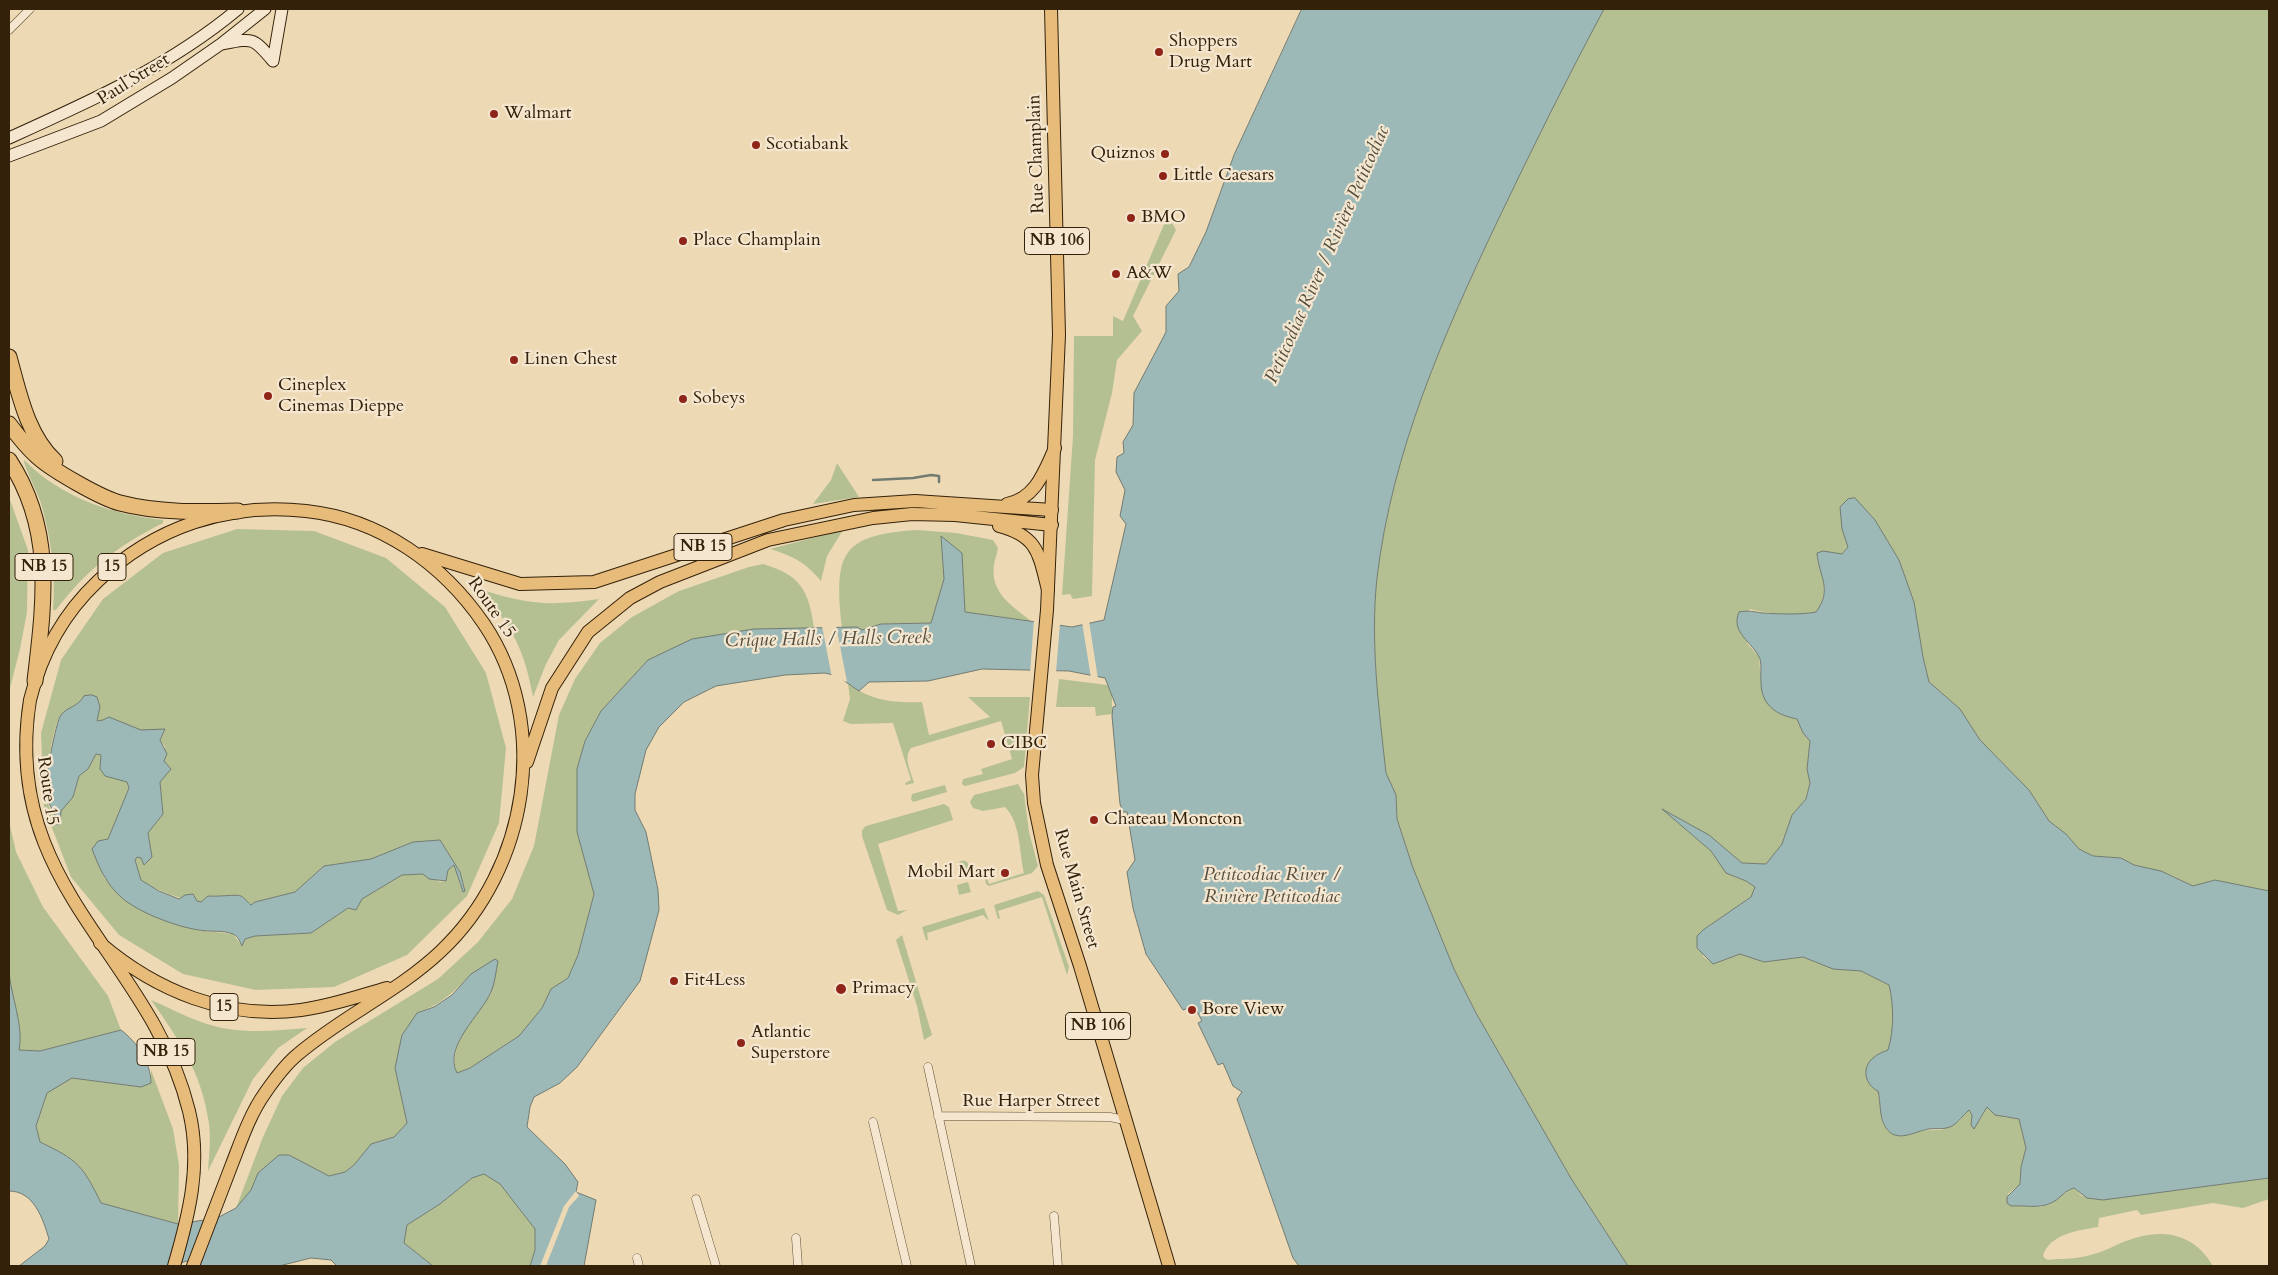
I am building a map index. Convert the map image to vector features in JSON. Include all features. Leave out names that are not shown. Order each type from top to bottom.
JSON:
[{"type":"highway","points":[[9,357],[25,415],[46,453],[72,478]]},
{"type":"highway","name":"NB 15","points":[[9,424],[22,441],[41,459],[72,478]]},
{"type":"highway","name":"Route 15","points":[[9,460],[20,477],[34,510],[44,564],[44,608],[35,681]]},
{"type":"highway","name":"Route 15","points":[[72,478],[118,503],[149,508],[202,512],[238,511]]},
{"type":"main road","points":[[217,26],[227,9]]},
{"type":"main road","points":[[9,138],[56,118],[130,81],[217,26],[238,9]]},
{"type":"main road","name":"Paul Street","points":[[9,156],[102,121],[172,78],[221,44],[265,9]]},
{"type":"main road","points":[[221,44],[249,40],[257,43],[273,61],[282,9]]},
{"type":"main road","name":"Rue Champlain","points":[[1051,9],[1059,335],[1056,448]]},
{"type":"main road","points":[[994,506],[1020,501],[1037,487],[1056,448]]},
{"type":"main road","name":"NB 106","points":[[1052,510],[1056,448]]},
{"type":"main road","name":"NB 15","points":[[414,552],[520,584],[594,582],[784,520],[854,505],[915,501],[1052,510]]},
{"type":"main road","name":"Route 15","points":[[238,511],[275,508],[312,511],[348,520],[374,530],[414,552],[443,575],[468,602],[505,664],[516,699],[523,735],[524,771],[521,800],[514,828],[493,882],[463,928],[443,950],[399,985]]},
{"type":"main road","name":"Rue Main Street","points":[[1052,510],[1041,695],[1032,775],[1034,803],[1048,865],[1169,1266]]},
{"type":"main road","name":"15","points":[[35,681],[48,649],[66,619],[87,591],[112,567],[141,546],[171,530],[204,518],[238,511]]},
{"type":"main road","name":"NB 15","points":[[524,771],[552,688],[588,632],[630,598],[660,582],[768,540],[873,518],[912,514],[955,515],[1052,526]]},
{"type":"main road","points":[[955,515],[1015,530],[1027,537],[1038,550],[1048,590]]},
{"type":"main road","name":"Route 15","points":[[35,681],[26,716],[22,751],[23,786],[29,821],[44,862],[55,886],[75,916]]},
{"type":"main road","name":"NB 15","points":[[75,916],[150,1021],[176,1072],[189,1111],[195,1155],[190,1212],[174,1266]]},
{"type":"main road","name":"15","points":[[75,916],[96,939],[120,960],[147,978],[175,992],[205,1003],[236,1010],[268,1012],[300,1010],[332,1005],[399,985]]},
{"type":"main road","name":"NB 15","points":[[193,1266],[240,1143],[262,1097],[294,1057],[332,1028],[399,985]]},
{"type":"main road","points":[[1162,1266],[1164,1249]]},
{"type":"street","points":[[9,30],[30,9]]},
{"type":"street","points":[[928,1067],[970,1266]]},
{"type":"street","name":"Rue Harper Street","points":[[938,1116],[1110,1118],[1124,1120]]},
{"type":"street","points":[[873,1122],[907,1266]]},
{"type":"street","points":[[696,1199],[716,1266]]},
{"type":"street","points":[[1054,1216],[1058,1266]]},
{"type":"street","points":[[796,1238],[798,1266]]},
{"type":"green space","points":[[1604,9],[2269,9],[2269,891],[2215,880],[2193,886],[2171,875],[2134,865],[2121,858],[2093,856],[2079,849],[2066,834],[2049,821],[2029,790],[1980,740],[1960,709],[1929,682],[1914,602],[1899,560],[1875,520],[1854,498],[1841,522],[1848,547],[1842,554],[1823,551],[1818,561],[1822,574],[1824,593],[1816,612],[1782,614],[1749,609],[1747,643],[1759,657],[1761,682],[1788,717],[1797,719],[1803,733],[1810,741],[1807,769],[1810,783],[1806,799],[1792,815],[1782,844],[1766,864],[1742,863],[1709,835],[1665,811],[1711,851],[1735,877],[1755,887],[1751,897],[1703,930],[1703,956],[1713,964],[1740,954],[1764,962],[1803,957],[1833,969],[1861,971],[1889,985],[1892,999],[1892,1037],[1878,1090],[1883,1124],[1888,1131],[1941,1130],[1959,1121],[1969,1110],[1972,1115],[1971,1125],[1980,1120],[1987,1107],[2003,1117],[2019,1119],[2026,1148],[2021,1167],[2020,1184],[2008,1194],[2018,1206],[2040,1207],[2050,1204],[2074,1188],[2082,1196],[2103,1200],[2269,1178],[2269,1199],[2243,1208],[2213,1203],[2141,1215],[2137,1210],[2099,1218],[2098,1227],[2066,1234],[2058,1238],[2046,1249],[2043,1256],[2048,1260],[2080,1257],[2098,1253],[2139,1237],[2164,1234],[2187,1240],[2205,1255],[2213,1266],[1628,1266],[1572,1180],[1476,1013],[1454,969],[1413,868],[1397,819],[1396,795],[1386,773],[1376,676],[1374,626],[1377,578],[1384,533],[1406,445],[1436,360],[1491,235]]},
{"type":"green space","points":[[1168,215],[1176,230],[1133,316],[1142,331],[1117,360],[1112,393],[1095,460],[1092,596],[1073,599],[1070,594],[1062,595],[1073,436],[1074,336],[1113,336],[1113,316],[1123,321]]},
{"type":"green space","points":[[24,460],[54,485],[88,502],[125,513],[163,520],[163,523],[104,560],[79,582],[56,610],[53,610],[53,569],[48,529],[41,503]]},
{"type":"green space","points":[[837,463],[859,497],[813,504],[831,480]]},
{"type":"green space","points":[[9,497],[28,550],[27,612],[9,692]]},
{"type":"green space","points":[[237,529],[314,531],[386,558],[445,607],[486,673],[506,748],[499,823],[467,896],[407,955],[334,987],[256,990],[183,974],[119,935],[71,877],[44,807],[41,733],[61,660],[103,599],[163,553]],"holes":[[[79,704],[100,707],[96,717],[99,722],[118,722],[141,730],[165,730],[160,740],[165,747],[160,782],[163,814],[148,833],[152,857],[137,856],[135,860],[141,880],[163,892],[201,902],[208,896],[239,895],[251,905],[255,902],[295,892],[324,866],[371,859],[413,842],[440,840],[460,872],[465,888],[460,885],[454,865],[448,870],[446,881],[440,882],[424,874],[402,875],[362,899],[356,910],[348,908],[311,933],[255,936],[245,939],[242,946],[233,934],[197,930],[121,897],[104,878],[98,841],[108,839],[129,788],[127,782],[100,769],[101,755],[96,754],[88,769],[79,776],[73,797],[61,811],[57,824],[47,796],[47,773],[51,746],[61,714]]]},
{"type":"green space","points":[[843,530],[827,556],[821,581],[798,560],[770,549]]},
{"type":"green space","points":[[917,530],[956,533],[993,540],[998,548],[994,564],[995,583],[1009,604],[1031,621],[965,612],[962,553],[941,537],[944,579],[931,623],[881,624],[862,630],[842,628],[840,582],[842,566],[848,553],[857,544],[872,537]]},
{"type":"green space","points":[[763,564],[786,573],[801,586],[806,594],[814,628],[754,629],[648,660],[601,711],[585,741],[577,769],[577,832],[594,894],[578,955],[568,978],[551,989],[542,1008],[519,1036],[470,1068],[457,1073],[455,1063],[456,1052],[460,1041],[465,1030],[492,992],[471,974],[446,997],[433,1006],[417,1013],[395,1068],[407,1123],[394,1137],[372,1144],[354,1165],[345,1172],[329,1176],[289,1155],[258,1173],[251,1190],[236,1208],[263,1137],[282,1096],[303,1068],[335,1042],[438,979],[478,942],[512,899],[534,846],[559,715],[575,679],[600,643],[632,617],[679,591]]},
{"type":"green space","points":[[480,589],[539,603],[566,603],[599,599],[559,640],[546,664],[533,697],[521,651],[501,615]]},
{"type":"green space","points":[[1059,679],[1107,685],[1112,695],[1112,714],[1096,716],[1095,707],[1056,707]]},
{"type":"green space","points":[[848,684],[866,694],[884,700],[922,702],[929,735],[990,717],[968,697],[1030,697],[1024,767],[1015,773],[965,786],[962,784],[963,779],[983,774],[981,769],[1012,759],[1001,721],[911,748],[908,760],[914,783],[906,785],[905,783],[911,780],[893,723],[851,724],[843,721],[850,699]]},
{"type":"green space","points":[[1018,784],[1024,794],[1029,832],[1038,866],[1032,873],[989,886],[986,884],[985,878],[987,878],[989,884],[1024,873],[1017,829],[1005,807],[983,811],[973,808],[970,802],[974,795]]},
{"type":"green space","points":[[945,785],[947,792],[913,802],[911,799],[912,794]]},
{"type":"green space","points":[[944,804],[949,807],[953,820],[878,844],[898,911],[907,910],[898,915],[887,910],[862,836],[862,830],[866,826]]},
{"type":"green space","points":[[9,821],[16,852],[43,907],[108,996],[121,1030],[40,1051],[18,1050],[9,971]]},
{"type":"green space","points":[[963,860],[969,866],[963,872],[957,866]]},
{"type":"green space","points":[[968,882],[971,892],[959,895],[957,885]]},
{"type":"green space","points":[[1038,891],[1044,895],[1069,967],[1067,975],[1042,897],[998,911],[1000,918],[998,919],[994,905]]},
{"type":"green space","points":[[984,908],[989,921],[983,915],[927,933],[928,940],[926,940],[922,927]]},
{"type":"green space","points":[[902,935],[932,1035],[924,1040],[917,1006],[896,940]]},
{"type":"green space","points":[[151,1000],[195,1020],[227,1029],[254,1031],[307,1028],[278,1048],[253,1079],[208,1171],[210,1130],[201,1089],[188,1058]]},
{"type":"green space","points":[[151,1070],[173,1129],[179,1165],[178,1224],[101,1203],[89,1180],[78,1165],[63,1154],[40,1142],[36,1126],[47,1092],[72,1078],[141,1087],[151,1083]]},
{"type":"green space","points":[[484,1174],[500,1184],[535,1229],[535,1250],[530,1266],[433,1266],[404,1243],[407,1225],[440,1204],[472,1178]]},
{"type":"water","name":"Petitcodiac River / Rivière Petitcodiac","points":[[1302,9],[1604,9],[1498,220],[1458,306],[1423,394],[1408,439],[1384,531],[1377,578],[1374,626],[1378,700],[1386,773],[1396,795],[1397,819],[1413,868],[1454,969],[1476,1013],[1572,1180],[1628,1266],[1299,1266],[1293,1258],[1237,1099],[1242,1092],[1233,1086],[1223,1063],[1218,1065],[1198,1023],[1202,1021],[1194,1006],[1183,1010],[1146,954],[1133,908],[1127,872],[1135,860],[1127,812],[1123,812],[1120,804],[1112,716],[1113,707],[1116,706],[1105,678],[1069,671],[982,669],[928,681],[869,682],[859,691],[837,676],[825,673],[785,675],[716,686],[684,702],[659,727],[646,750],[635,794],[635,810],[646,832],[658,890],[659,910],[640,981],[577,1067],[560,1083],[534,1097],[530,1107],[527,1127],[565,1164],[578,1182],[576,1192],[596,1200],[584,1266],[530,1266],[535,1250],[535,1229],[500,1184],[484,1174],[472,1178],[440,1204],[407,1225],[404,1243],[433,1266],[337,1266],[331,1260],[311,1258],[279,1266],[203,1266],[187,1261],[171,1266],[19,1266],[45,1246],[49,1239],[44,1223],[31,1201],[18,1192],[9,1191],[9,971],[19,1021],[19,1050],[40,1051],[121,1030],[138,1047],[149,1068],[151,1083],[141,1087],[72,1078],[47,1093],[36,1126],[40,1142],[63,1154],[78,1165],[89,1180],[101,1203],[178,1224],[217,1218],[236,1208],[251,1190],[258,1173],[279,1155],[289,1155],[329,1176],[345,1172],[354,1165],[371,1144],[394,1137],[407,1123],[395,1068],[402,1035],[417,1013],[434,1007],[452,995],[471,974],[495,959],[498,961],[491,992],[465,1031],[455,1052],[454,1063],[457,1073],[470,1068],[519,1036],[542,1008],[551,989],[568,978],[578,955],[594,894],[577,832],[577,769],[585,741],[601,711],[648,660],[692,639],[754,629],[857,627],[862,630],[881,624],[931,623],[944,579],[941,536],[962,553],[965,612],[1072,627],[1104,620],[1126,524],[1120,516],[1125,490],[1116,472],[1117,457],[1124,453],[1123,442],[1133,425],[1134,393],[1166,332],[1166,306],[1179,291],[1178,274],[1189,267],[1206,232],[1234,155]]},
{"type":"water","points":[[1855,498],[1875,520],[1899,560],[1914,602],[1929,682],[1960,709],[1980,740],[2029,790],[2049,821],[2066,834],[2079,849],[2093,856],[2121,858],[2134,865],[2161,871],[2193,886],[2215,880],[2269,891],[2269,1178],[2103,1200],[2087,1198],[2074,1188],[2068,1190],[2054,1202],[2046,1205],[2011,1206],[2007,1203],[2007,1197],[2020,1184],[2021,1167],[2026,1148],[2019,1119],[1995,1115],[1987,1107],[1974,1129],[1971,1125],[1972,1115],[1969,1110],[1957,1123],[1949,1127],[1929,1129],[1901,1136],[1890,1133],[1886,1128],[1881,1115],[1878,1091],[1870,1085],[1866,1071],[1869,1062],[1873,1058],[1888,1050],[1893,1018],[1889,985],[1861,971],[1833,969],[1803,957],[1764,962],[1740,954],[1713,964],[1697,948],[1697,936],[1751,897],[1755,887],[1726,873],[1711,851],[1662,809],[1709,835],[1742,863],[1766,864],[1782,844],[1792,815],[1806,799],[1810,783],[1807,769],[1810,741],[1803,733],[1797,719],[1776,712],[1767,703],[1762,690],[1760,659],[1740,632],[1737,619],[1739,612],[1743,611],[1790,614],[1816,612],[1824,596],[1824,583],[1817,553],[1823,551],[1842,554],[1848,547],[1842,529],[1840,507],[1848,499]]},
{"type":"water","points":[[92,695],[97,697],[100,707],[97,721],[109,717],[141,730],[165,729],[160,740],[167,754],[164,761],[171,769],[160,782],[163,814],[148,833],[152,857],[144,865],[141,858],[137,857],[135,860],[141,880],[159,891],[179,899],[185,895],[193,894],[197,901],[201,902],[208,896],[239,895],[251,905],[255,902],[295,892],[324,866],[371,859],[413,842],[440,840],[460,872],[465,891],[463,892],[454,865],[448,870],[446,881],[429,879],[423,874],[402,875],[362,899],[356,910],[348,908],[311,933],[255,936],[245,939],[242,946],[238,938],[233,934],[180,926],[137,908],[128,903],[111,887],[100,869],[92,849],[98,841],[108,839],[129,788],[127,782],[105,776],[100,769],[101,755],[96,754],[88,769],[79,776],[73,797],[61,811],[60,824],[57,825],[56,817],[45,793],[56,728],[61,715],[78,703],[84,696]]},
{"type":"pier","points":[[1034,619],[1060,623],[1056,673],[1030,673]]},
{"type":"pier","points":[[1089,621],[1098,679],[1091,678],[1082,622]]},
{"type":"pier","points":[[836,625],[847,682],[832,678],[822,626]]},
{"type":"pier","points":[[576,1191],[579,1196],[569,1207],[546,1266],[540,1266],[564,1206]]},
{"type":"waterway","points":[[873,480],[931,475],[939,476],[939,482]]},
{"type":"place","name":"Shoppers Drug Mart","points":[[1159,52]]},
{"type":"place","name":"Walmart","points":[[494,114]]},
{"type":"place","name":"Scotiabank","points":[[756,145]]},
{"type":"place","name":"Quiznos","points":[[1165,154]]},
{"type":"place","name":"Little Caesars","points":[[1163,176]]},
{"type":"place","name":"BMO","points":[[1131,218]]},
{"type":"place","name":"Place Champlain","points":[[683,241]]},
{"type":"place","name":"A&W","points":[[1116,274]]},
{"type":"place","name":"Linen Chest","points":[[514,360]]},
{"type":"place","name":"Cineplex Cinemas Dieppe","points":[[268,396]]},
{"type":"place","name":"Sobeys","points":[[683,399]]},
{"type":"place","name":"CIBC","points":[[991,744]]},
{"type":"place","name":"Chateau Moncton","points":[[1094,820]]},
{"type":"place","name":"Mobil Mart","points":[[1005,873]]},
{"type":"place","name":"Fit4Less","points":[[674,981]]},
{"type":"place","name":"Primacy","points":[[841,989]]},
{"type":"place","name":"Bore View","points":[[1192,1010]]},
{"type":"place","name":"Atlantic Superstore","points":[[741,1043]]},
{"type":"water label","name":"Crique Halls / Halls Creek","points":[[828,640]]}]
